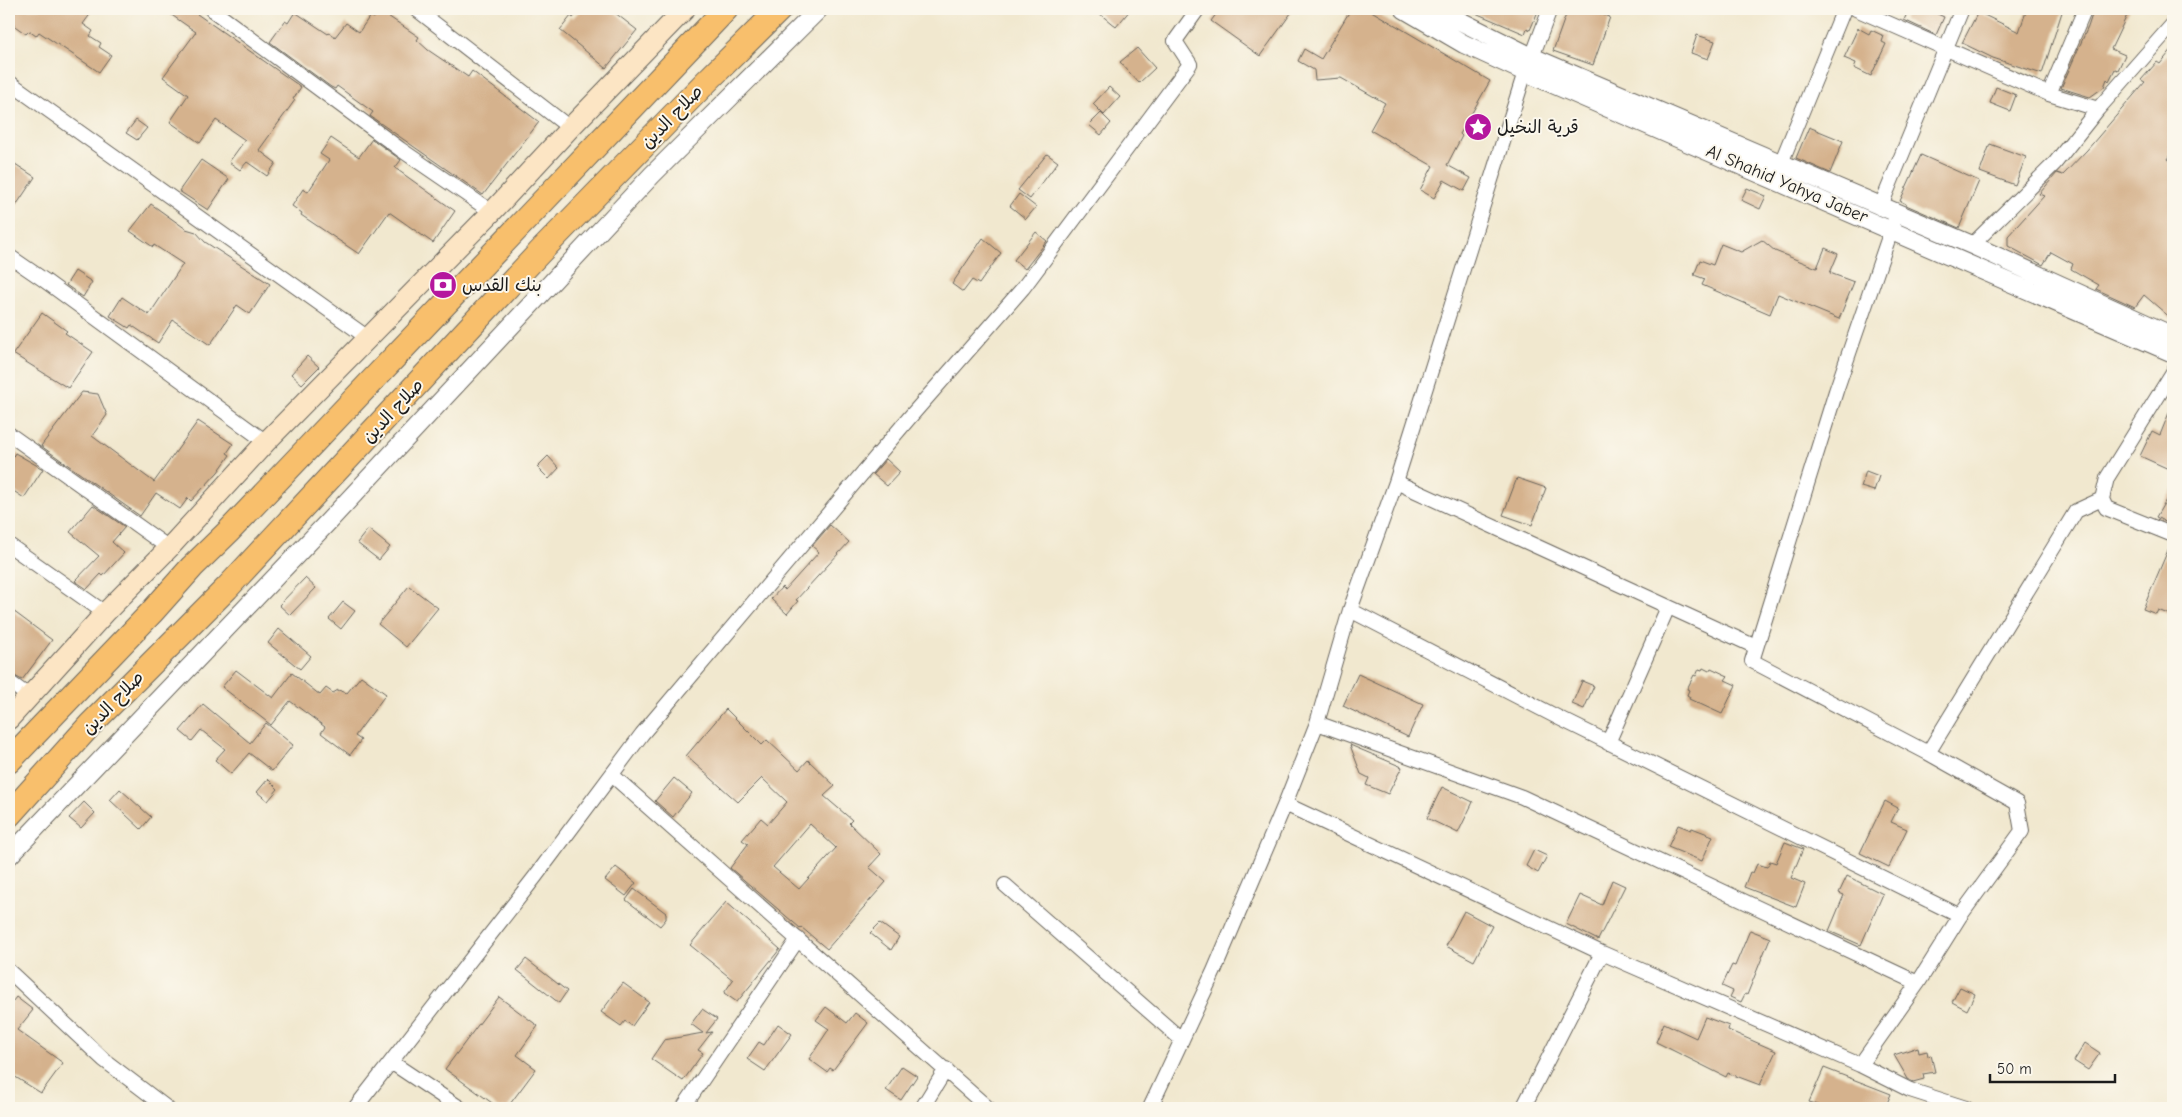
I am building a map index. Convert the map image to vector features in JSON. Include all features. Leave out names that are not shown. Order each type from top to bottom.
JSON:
[{"type":"highway","name":"صلاح الدين","points":[[9,815],[90,725],[255,558],[539,253],[780,9]]},
{"type":"highway","name":"صلاح الدين","points":[[9,761],[151,613],[192,567],[228,532],[719,11]]},
{"type":"highway","points":[[228,532],[228,544],[233,554],[241,557],[255,558]]},
{"type":"highway","points":[[151,613],[152,624],[157,635],[173,640]]},
{"type":"main road","points":[[9,719],[105,613],[169,548],[266,442],[492,212],[685,9]]},
{"type":"street","points":[[210,9],[400,149],[492,212]]},
{"type":"street","points":[[416,9],[570,128]]},
{"type":"street","points":[[9,856],[327,523],[652,175],[819,9]]},
{"type":"street","points":[[355,1108],[642,734],[827,515],[1023,288],[1190,64],[1175,41],[1198,9]]},
{"type":"street","name":"Al Shahid Yahya Jaber","points":[[1404,9],[1464,44],[1529,64],[1781,163],[2173,353]]},
{"type":"street","name":"Al Shahid Yahya Jaber","points":[[1436,9],[1529,64],[1889,217],[1972,245],[2173,336]]},
{"type":"street","points":[[1150,1108],[1214,972],[1317,723],[1350,610],[1396,482],[1529,64],[1550,9]]},
{"type":"street","points":[[1781,163],[1844,9]]},
{"type":"street","points":[[1856,9],[2049,94],[2098,109]]},
{"type":"street","points":[[1860,1065],[1918,983],[1960,916],[2022,831],[2017,803],[1928,753],[1752,661],[1889,217],[1945,47],[1962,9]]},
{"type":"street","points":[[2049,94],[2085,9]]},
{"type":"street","points":[[1972,245],[2054,163],[2098,109],[2173,24]]},
{"type":"street","points":[[9,84],[368,338]]},
{"type":"street","points":[[9,256],[266,442]]},
{"type":"street","points":[[2173,372],[2107,478],[2102,499],[2106,508],[2173,535]]},
{"type":"street","points":[[9,434],[169,548]]},
{"type":"street","points":[[1396,482],[1756,647]]},
{"type":"street","points":[[1928,753],[2076,511],[2102,499]]},
{"type":"street","points":[[9,546],[105,613]]},
{"type":"street","points":[[1608,742],[1668,607]]},
{"type":"street","points":[[1350,610],[1608,742],[1960,916]]},
{"type":"street","points":[[9,682],[30,697]]},
{"type":"street","points":[[1317,723],[1522,797],[1918,983]]},
{"type":"street","points":[[612,775],[988,1108]]},
{"type":"street","points":[[1285,804],[1602,953],[1860,1065],[1910,1090],[1966,1108]]},
{"type":"street","points":[[1005,885],[1182,1040]]},
{"type":"street","points":[[683,1108],[798,939]]},
{"type":"street","points":[[1523,1108],[1602,953]]},
{"type":"street","points":[[9,971],[104,1060],[167,1108]]},
{"type":"street","points":[[391,1062],[460,1108]]},
{"type":"street","points":[[922,1108],[946,1069]]},
{"type":"building","points":[[9,9],[94,9],[83,24],[93,31],[90,36],[101,43],[99,47],[111,55],[99,72],[39,32],[36,36],[29,31],[26,34],[9,22]]},
{"type":"building","points":[[163,9],[200,9],[197,14],[301,87],[293,99],[295,100],[259,150],[276,163],[267,176],[247,162],[240,170],[229,162],[245,140],[216,120],[200,143],[170,122],[188,95],[163,77],[196,32]]},
{"type":"building","points":[[581,9],[610,9],[637,30],[606,68],[560,30],[571,16],[573,18]]},
{"type":"building","points":[[1094,9],[1131,9],[1116,27]]},
{"type":"building","points":[[1220,9],[1294,9],[1260,56],[1211,21]]},
{"type":"building","points":[[1351,9],[1368,9],[1490,81],[1460,134],[1462,136],[1447,165],[1471,178],[1464,191],[1444,180],[1434,198],[1420,190],[1433,166],[1370,130],[1385,103],[1341,78],[1315,80],[1314,70],[1298,61],[1304,49],[1321,59]]},
{"type":"building","points":[[1466,9],[1539,9],[1530,30],[1527,28],[1525,34]]},
{"type":"building","points":[[1568,9],[1586,9],[1610,17],[1593,65],[1553,51]]},
{"type":"building","points":[[1909,9],[1927,9],[1944,17],[1936,35],[1904,20]]},
{"type":"building","points":[[2027,9],[2063,9],[2042,74],[1993,58],[1962,43],[1978,12],[2019,32]]},
{"type":"building","points":[[2094,9],[2130,9],[2111,49],[2125,55],[2118,70],[2115,69],[2109,81],[2107,79],[2104,87],[2090,97],[2061,88]]},
{"type":"building","points":[[379,10],[419,37],[417,40],[428,50],[468,77],[472,71],[539,122],[483,195],[370,116],[373,112],[337,86],[335,89],[331,87],[270,42],[285,21],[288,23],[295,12],[335,37],[346,23],[359,32],[370,16],[374,18]]},
{"type":"building","points":[[1858,28],[1869,34],[1871,30],[1884,36],[1882,42],[1886,44],[1871,76],[1854,68],[1856,63],[1844,58]]},
{"type":"building","points":[[1697,35],[1715,41],[1708,59],[1691,53]]},
{"type":"building","points":[[1137,48],[1155,68],[1139,83],[1120,62]]},
{"type":"building","points":[[2173,48],[2173,152],[2168,159],[2173,164],[2173,320],[2144,295],[2135,307],[2096,289],[2099,285],[2071,269],[2073,264],[2051,252],[2043,265],[2008,246],[2008,236],[2044,196],[2039,194],[2057,173],[2063,175],[2087,150],[2145,82],[2141,80],[2157,62],[2160,64]]},
{"type":"building","points":[[1109,87],[1120,97],[1104,115],[1093,104]]},
{"type":"building","points":[[1996,87],[2016,95],[2010,111],[1990,103]]},
{"type":"building","points":[[1101,113],[1111,123],[1101,135],[1089,125]]},
{"type":"building","points":[[136,120],[147,128],[137,140],[126,133]]},
{"type":"building","points":[[1809,127],[1843,141],[1830,173],[1796,158]]},
{"type":"building","points":[[331,138],[359,157],[372,139],[401,160],[395,168],[455,211],[433,243],[389,212],[359,254],[301,215],[302,213],[292,206],[303,189],[308,192],[329,160],[320,154]]},
{"type":"building","points":[[1990,144],[2026,157],[2015,185],[1980,172]]},
{"type":"building","points":[[1047,154],[1058,162],[1030,199],[1018,190]]},
{"type":"building","points":[[1921,155],[1979,181],[1959,228],[1900,201]]},
{"type":"building","points":[[9,160],[35,177],[9,216]]},
{"type":"building","points":[[201,160],[229,179],[208,210],[179,191]]},
{"type":"building","points":[[1747,188],[1766,196],[1760,209],[1741,200]]},
{"type":"building","points":[[1019,194],[1036,207],[1026,219],[1010,206]]},
{"type":"building","points":[[151,204],[186,229],[196,232],[205,242],[270,284],[250,314],[237,305],[210,345],[173,320],[158,343],[131,325],[129,328],[110,316],[122,297],[149,315],[183,264],[130,231]]},
{"type":"building","points":[[1036,232],[1047,241],[1025,269],[1014,260]]},
{"type":"building","points":[[983,238],[1001,253],[979,284],[972,280],[963,292],[952,284]]},
{"type":"building","points":[[1762,240],[1775,251],[1817,268],[1825,248],[1838,254],[1830,273],[1854,282],[1839,319],[1778,294],[1770,314],[1702,285],[1705,279],[1694,275],[1700,260],[1713,265],[1721,244],[1741,252]]},
{"type":"building","points":[[75,271],[92,282],[83,297],[66,285]]},
{"type":"building","points":[[42,313],[67,331],[65,333],[93,352],[68,388],[13,354]]},
{"type":"building","points":[[307,356],[319,367],[302,384],[291,374]]},
{"type":"building","points":[[82,392],[98,394],[107,415],[92,436],[154,482],[198,421],[233,444],[227,453],[230,455],[218,472],[191,501],[188,498],[180,509],[156,493],[140,516],[41,446]]},
{"type":"building","points":[[2173,403],[2173,471],[2140,456],[2152,431],[2160,435]]},
{"type":"building","points":[[15,453],[43,469],[24,498],[9,488],[9,463]]},
{"type":"building","points":[[548,456],[559,468],[549,479],[537,467]]},
{"type":"building","points":[[886,459],[900,472],[887,486],[873,474]]},
{"type":"building","points":[[1866,471],[1879,476],[1874,491],[1861,487]]},
{"type":"building","points":[[1517,478],[1546,488],[1532,525],[1503,515]]},
{"type":"building","points":[[2173,488],[2173,526],[2156,517]]},
{"type":"building","points":[[93,505],[125,527],[112,542],[124,553],[103,576],[101,574],[87,589],[75,581],[99,556],[70,532]]},
{"type":"building","points":[[830,525],[849,542],[796,600],[798,601],[787,614],[771,599],[782,587],[785,590],[819,552],[812,546]]},
{"type":"building","points":[[368,529],[390,547],[379,560],[357,543]]},
{"type":"building","points":[[2171,543],[2173,544],[2173,616],[2158,610],[2156,614],[2143,609]]},
{"type":"building","points":[[305,578],[316,588],[290,615],[279,605]]},
{"type":"building","points":[[409,586],[438,608],[406,647],[378,624]]},
{"type":"building","points":[[343,602],[355,611],[341,629],[329,619]]},
{"type":"building","points":[[9,608],[52,640],[22,680],[9,673]]},
{"type":"building","points":[[279,629],[311,656],[300,669],[268,643]]},
{"type":"building","points":[[1703,668],[1709,671],[1711,668],[1728,676],[1725,680],[1736,685],[1722,714],[1689,699],[1690,697],[1687,695],[1689,690],[1687,689],[1694,675],[1696,676],[1699,669],[1702,670]]},
{"type":"building","points":[[236,670],[273,698],[292,673],[320,695],[326,688],[333,693],[338,690],[347,693],[361,676],[386,694],[355,736],[361,740],[350,755],[321,733],[325,727],[290,701],[271,725],[222,687]]},
{"type":"building","points":[[1358,674],[1423,704],[1408,737],[1343,706]]},
{"type":"building","points":[[1582,681],[1594,686],[1584,709],[1572,704]]},
{"type":"building","points":[[203,704],[250,743],[266,723],[293,745],[272,771],[249,753],[231,774],[215,760],[225,749],[201,730],[192,741],[180,731]]},
{"type":"building","points":[[726,709],[762,745],[767,740],[799,770],[808,760],[835,786],[824,796],[852,820],[849,823],[881,854],[869,867],[886,882],[827,949],[730,868],[748,844],[742,840],[761,818],[768,824],[787,802],[762,778],[738,802],[686,756]],"holes":[[[810,824],[836,848],[799,889],[773,867]]]},
{"type":"building","points":[[1350,745],[1402,767],[1388,794],[1366,785],[1369,778],[1361,774]]},
{"type":"building","points":[[674,778],[692,793],[673,817],[655,801]]},
{"type":"building","points":[[268,779],[278,789],[268,801],[257,792]]},
{"type":"building","points":[[1442,787],[1473,802],[1458,833],[1427,818]]},
{"type":"building","points":[[120,789],[151,817],[141,829],[110,800]]},
{"type":"building","points":[[1885,801],[1898,808],[1891,822],[1907,829],[1889,867],[1860,853]]},
{"type":"building","points":[[84,802],[95,813],[81,828],[69,818]]},
{"type":"building","points":[[1678,825],[1713,836],[1702,861],[1668,847]]},
{"type":"building","points":[[1785,842],[1803,849],[1791,878],[1805,884],[1796,907],[1744,887],[1750,872],[1753,873],[1757,864],[1767,867],[1770,861],[1776,863]]},
{"type":"building","points":[[1534,850],[1547,856],[1538,873],[1526,866]]},
{"type":"building","points":[[616,867],[636,883],[626,896],[605,880]]},
{"type":"building","points":[[1847,876],[1883,894],[1861,945],[1829,931],[1844,895],[1839,893]]},
{"type":"building","points":[[1612,880],[1625,886],[1598,940],[1566,924],[1580,895],[1602,905]]},
{"type":"building","points":[[634,889],[666,913],[666,919],[660,926],[626,900]]},
{"type":"building","points":[[726,902],[780,949],[737,1002],[724,993],[733,980],[690,945]]},
{"type":"building","points":[[1464,911],[1492,926],[1474,961],[1446,946]]},
{"type":"building","points":[[880,923],[899,937],[891,950],[870,933]]},
{"type":"building","points":[[1750,930],[1770,938],[1747,995],[1745,994],[1741,1002],[1730,997],[1733,991],[1722,986],[1732,965],[1735,966]]},
{"type":"building","points":[[526,959],[567,991],[559,1003],[517,970]]},
{"type":"building","points":[[623,983],[649,1002],[632,1026],[625,1021],[621,1026],[601,1012]]},
{"type":"building","points":[[1960,987],[1975,994],[1967,1010],[1952,1002]]},
{"type":"building","points":[[16,997],[33,1010],[17,1030],[63,1063],[41,1093],[9,1073],[9,1006]]},
{"type":"building","points":[[499,997],[538,1026],[517,1055],[536,1069],[507,1108],[499,1108],[445,1069]]},
{"type":"building","points":[[826,1007],[847,1023],[855,1013],[868,1023],[833,1070],[830,1068],[827,1072],[809,1059],[829,1029],[816,1020]]},
{"type":"building","points":[[702,1009],[717,1019],[706,1033],[712,1032],[698,1050],[703,1053],[683,1081],[651,1059],[664,1040],[703,1033],[691,1024]]},
{"type":"building","points":[[1705,1017],[1729,1026],[1728,1030],[1776,1051],[1760,1085],[1728,1073],[1726,1077],[1656,1042],[1664,1023],[1696,1038]]},
{"type":"building","points":[[778,1024],[792,1034],[765,1071],[747,1059],[759,1042],[764,1045]]},
{"type":"building","points":[[2085,1043],[2100,1053],[2088,1070],[2074,1061]]},
{"type":"building","points":[[1918,1047],[1919,1053],[1927,1051],[1928,1056],[1931,1055],[1935,1072],[1923,1074],[1924,1079],[1913,1082],[1908,1079],[1894,1055]]},
{"type":"building","points":[[902,1066],[917,1076],[901,1100],[886,1090]]},
{"type":"building","points":[[1824,1068],[1891,1094],[1885,1108],[1825,1108],[1809,1102]]},
{"type":"place","name":"قرية النخيل","points":[[1478,127]]},
{"type":"place","name":"بنك القدس","points":[[443,285]]}]
